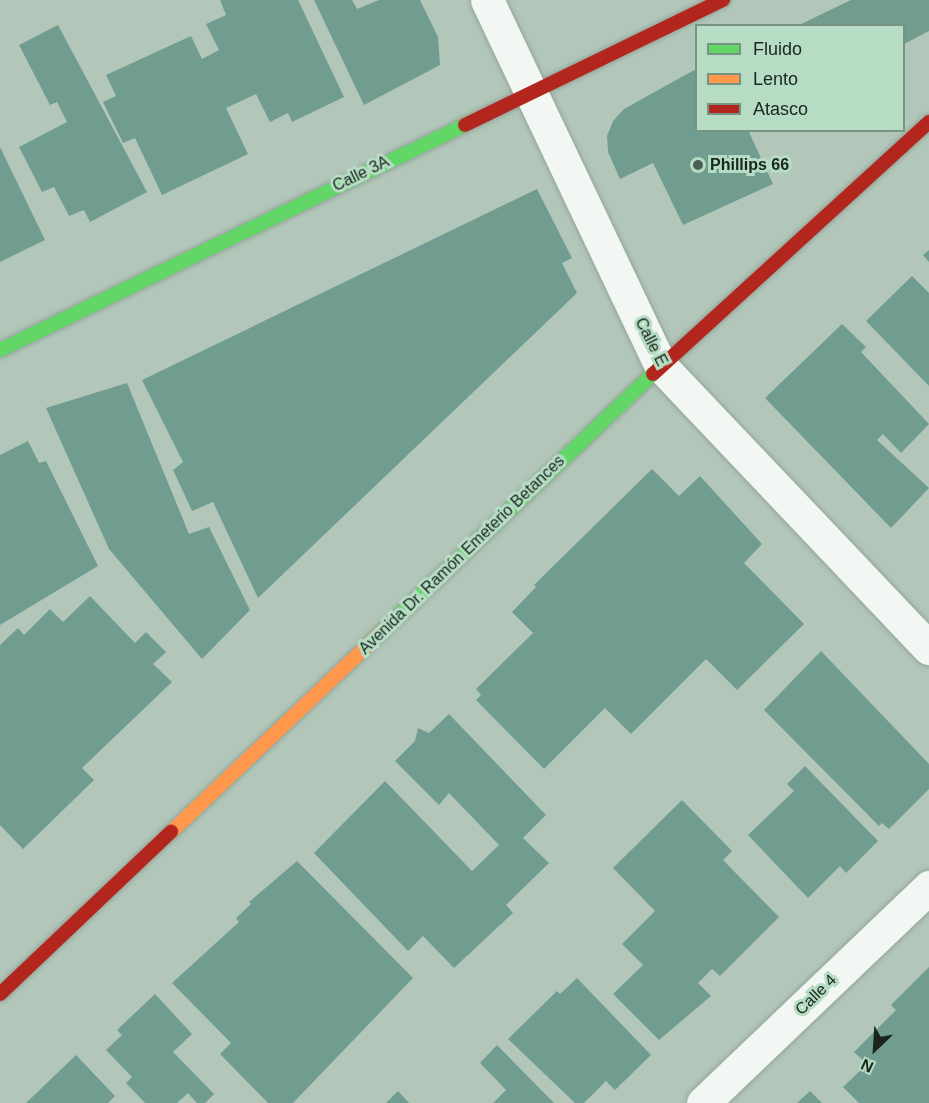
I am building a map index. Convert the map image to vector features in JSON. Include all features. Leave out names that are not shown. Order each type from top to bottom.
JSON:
[{"type":"street","name":"Calle E","points":[[487,0],[661,366],[929,648]]},
{"type":"street","name":"Calle 3A","points":[[0,350],[723,0]]},
{"type":"street","name":"Avenida Dr. Ramón Emeterio Betances","points":[[0,994],[661,366],[929,122]]},
{"type":"street","name":"Calle 4","points":[[703,1103],[929,887]]},
{"type":"building","points":[[220,0],[298,0],[344,97],[292,122],[288,113],[270,122],[256,94],[226,108],[248,154],[162,195],[135,138],[123,143],[103,102],[116,96],[106,75],[191,36],[202,59],[219,50],[206,24],[226,15]]},
{"type":"building","points":[[314,0],[352,0],[357,9],[379,0],[420,0],[438,37],[440,65],[364,105]]},
{"type":"building","points":[[851,0],[929,0],[929,31],[905,43],[905,24],[801,24]]},
{"type":"building","points":[[58,25],[147,192],[90,222],[84,210],[69,216],[54,187],[42,192],[19,147],[67,122],[57,102],[50,105],[19,45]]},
{"type":"building","points":[[695,70],[695,132],[749,132],[773,184],[683,225],[653,163],[620,179],[608,152],[607,136],[613,121],[624,109]]},
{"type":"building","points":[[0,147],[45,240],[0,262]]},
{"type":"building","points":[[537,189],[572,258],[562,263],[577,293],[258,598],[213,502],[192,511],[173,470],[183,462],[142,380]]},
{"type":"building","points":[[929,250],[929,262],[923,255]]},
{"type":"building","points":[[912,276],[929,293],[929,386],[866,321]]},
{"type":"building","points":[[842,324],[866,347],[861,352],[929,424],[901,453],[883,434],[877,440],[929,488],[891,528],[765,398]]},
{"type":"building","points":[[127,383],[189,534],[209,527],[250,610],[202,659],[109,549],[46,408]]},
{"type":"building","points":[[28,441],[39,463],[46,461],[98,566],[0,625],[0,455]]},
{"type":"building","points":[[652,469],[679,496],[700,476],[762,544],[744,563],[804,624],[737,690],[706,659],[631,734],[605,708],[544,769],[476,700],[481,695],[476,689],[533,633],[512,612],[536,587],[534,585]]},
{"type":"building","points":[[90,596],[135,643],[146,632],[166,652],[153,664],[172,682],[82,768],[94,780],[23,849],[0,825],[0,645],[18,628],[24,635],[50,609],[63,622]]},
{"type":"building","points":[[821,651],[929,764],[929,789],[889,829],[882,823],[879,826],[764,710]]},
{"type":"building","points":[[449,714],[546,815],[523,838],[549,863],[506,905],[513,913],[454,968],[423,936],[408,951],[314,853],[385,781],[472,871],[499,845],[449,793],[439,805],[395,761],[415,741],[418,728],[429,733]]},
{"type":"building","points":[[805,766],[878,841],[846,873],[840,866],[808,898],[748,835],[794,791],[787,784]]},
{"type":"building","points":[[682,800],[732,851],[723,860],[779,917],[720,976],[712,969],[698,983],[711,996],[659,1040],[613,994],[643,965],[622,944],[655,911],[613,868]]},
{"type":"building","points":[[297,861],[413,978],[293,1103],[268,1103],[220,1054],[231,1043],[172,983],[239,922],[236,918],[251,904],[249,902]]},
{"type":"building","points":[[929,967],[929,1103],[859,1103],[843,1087],[867,1064],[854,1052],[896,1010],[891,1005]]},
{"type":"building","points":[[577,978],[651,1055],[615,1090],[606,1081],[584,1103],[575,1103],[508,1039],[557,991],[560,994]]},
{"type":"building","points":[[155,994],[192,1034],[173,1052],[214,1094],[205,1103],[197,1103],[188,1093],[177,1103],[145,1103],[126,1083],[132,1077],[106,1050],[122,1035],[117,1030]]},
{"type":"building","points":[[497,1045],[554,1103],[493,1103],[506,1090],[480,1063]]},
{"type":"building","points":[[76,1055],[115,1096],[108,1103],[26,1103]]},
{"type":"building","points":[[398,1091],[409,1103],[386,1103]]},
{"type":"building","points":[[810,1091],[822,1103],[797,1103]]},
{"type":"traffic: fast","points":[[0,350],[465,125]]},
{"type":"traffic: fast","points":[[386,628],[653,374]]},
{"type":"traffic: slow","points":[[171,832],[386,628]]},
{"type":"traffic: jam","points":[[465,125],[723,0]]},
{"type":"traffic: jam","points":[[653,374],[929,122]]},
{"type":"traffic: jam","points":[[0,994],[171,832]]},
{"type":"place","name":"Phillips 66","points":[[698,165]]}]
